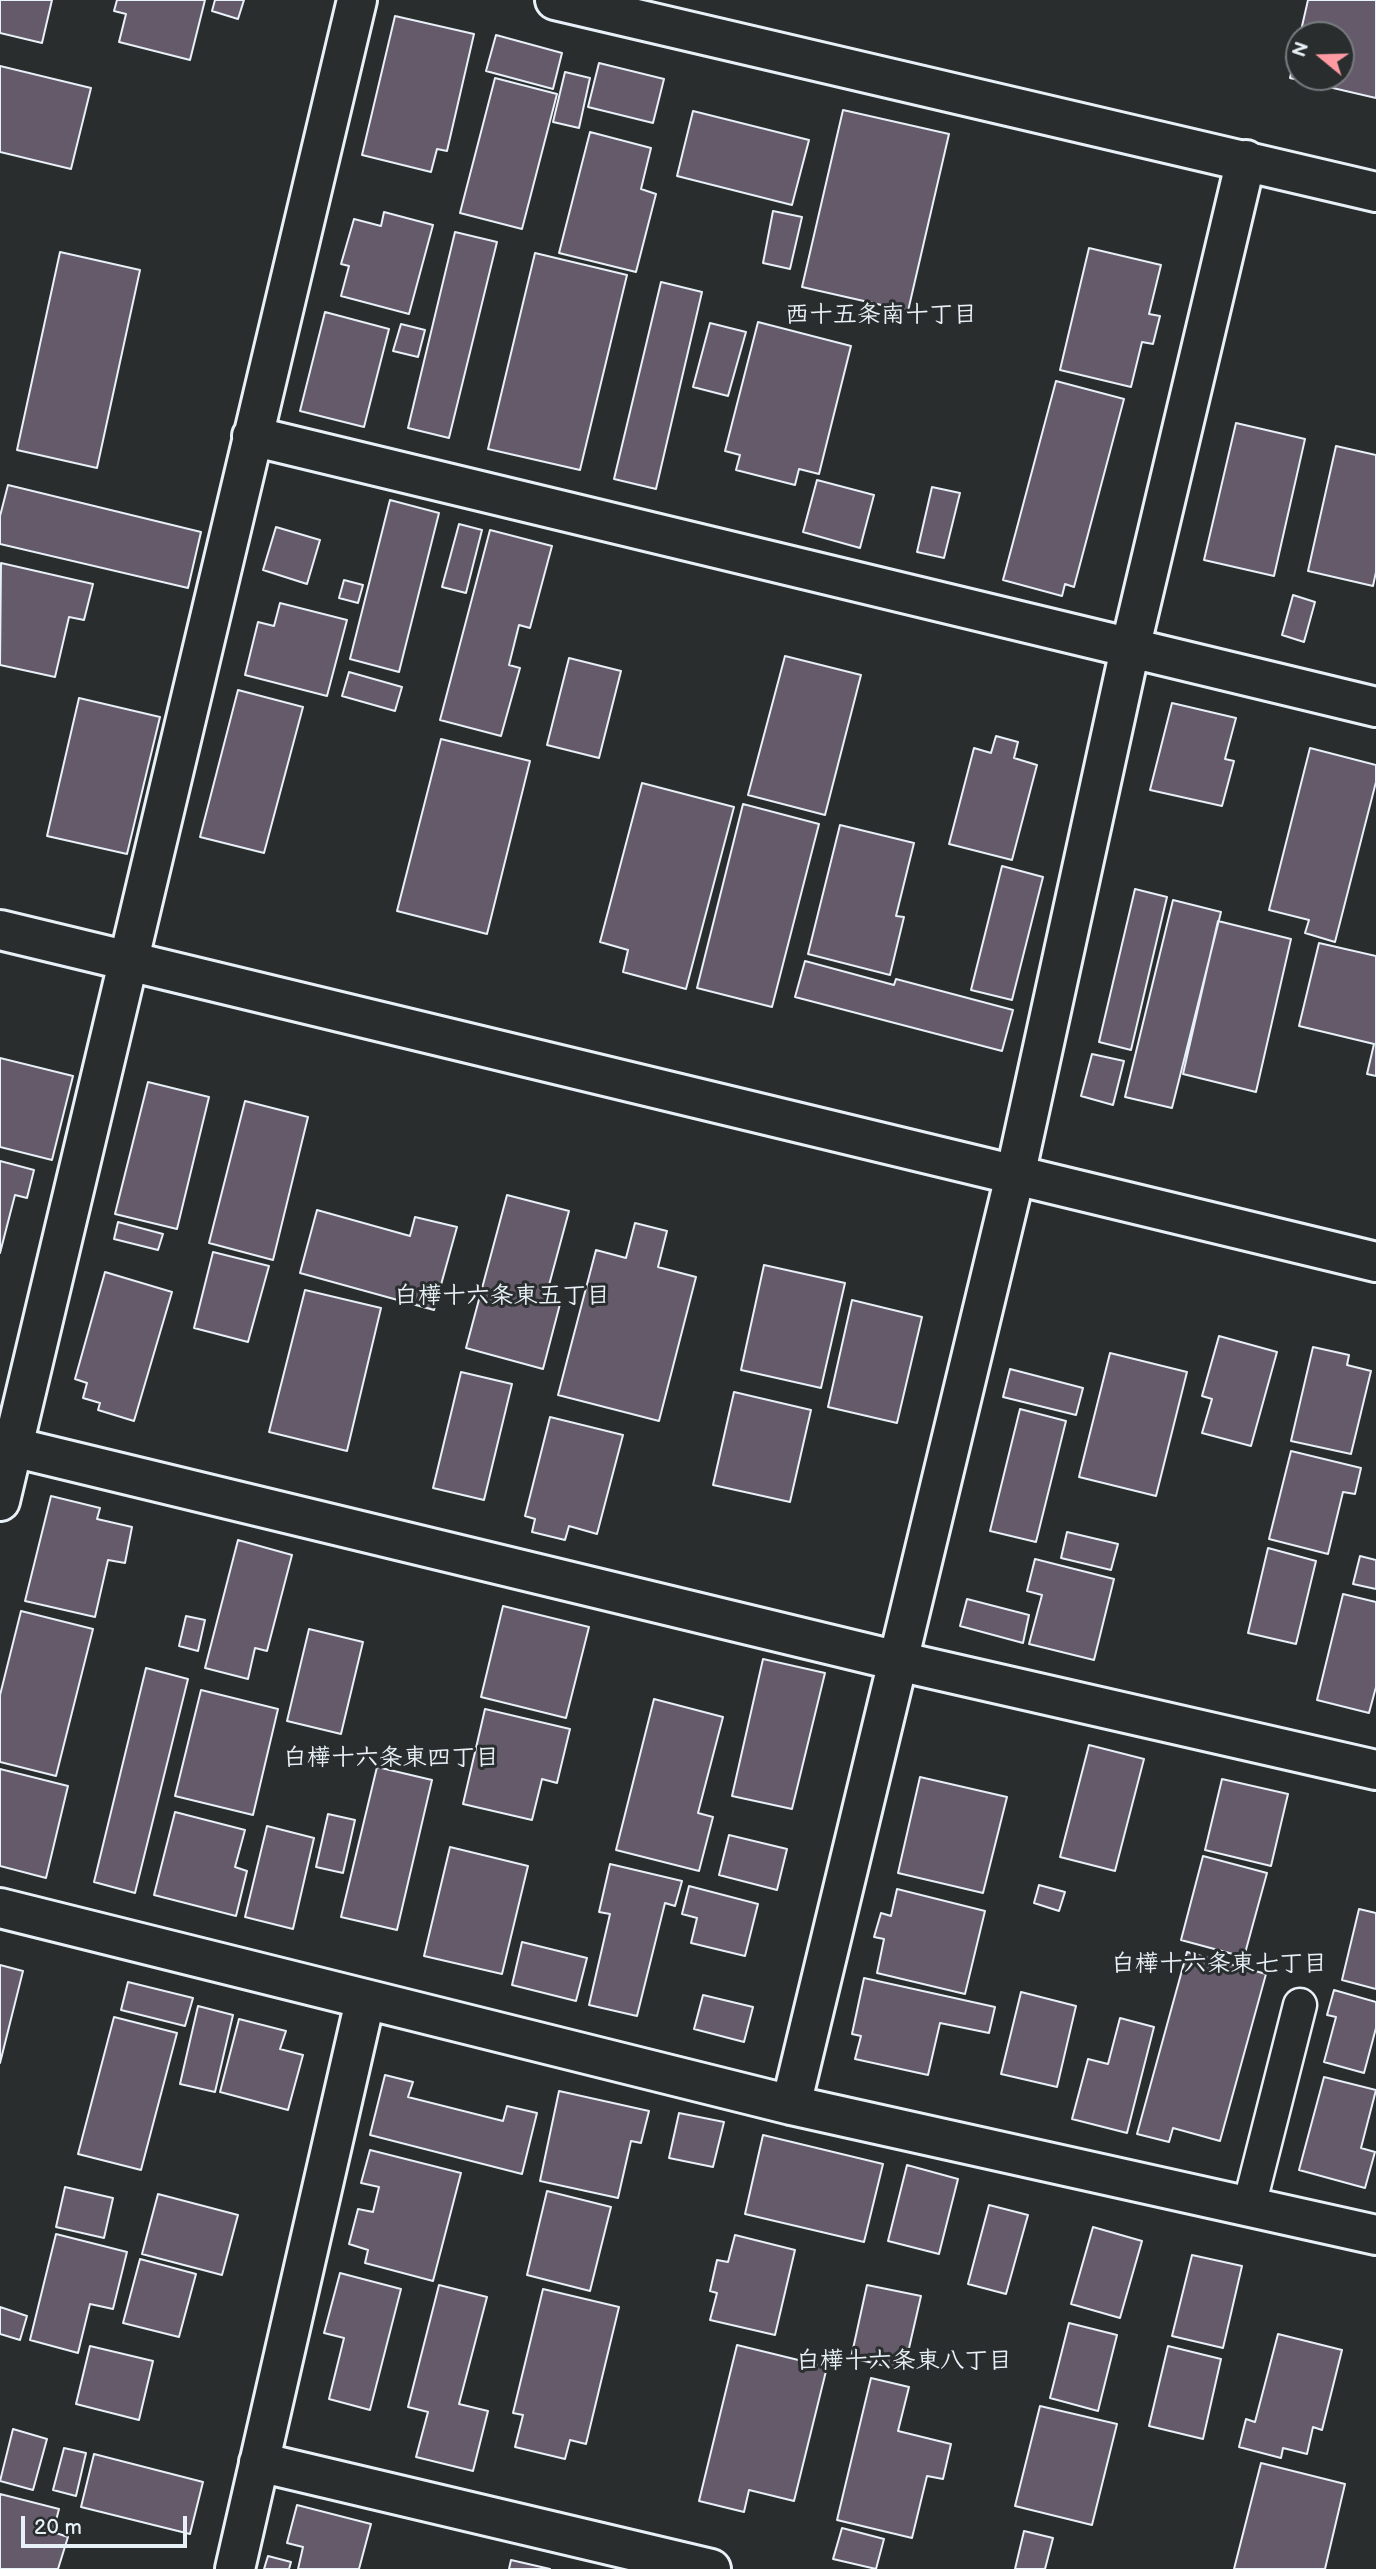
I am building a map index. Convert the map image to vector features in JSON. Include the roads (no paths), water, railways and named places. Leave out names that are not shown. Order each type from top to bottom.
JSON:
[{"type":"street","points":[[357,0],[252,436],[130,963],[5,1471],[898,1661],[1376,1770]]},
{"type":"street","points":[[555,0],[1376,192]]},
{"type":"street","points":[[791,2105],[1016,1176],[1130,649],[1246,160]]},
{"type":"street","points":[[252,436],[1376,707]]},
{"type":"street","points":[[0,930],[1376,1262]]},
{"type":"street","points":[[0,1908],[791,2105],[1376,2235]]},
{"type":"street","points":[[235,2569],[365,2001]]},
{"type":"street","points":[[259,2462],[711,2569]]},
{"type":"lane","points":[[1249,2206],[1300,2005]]},
{"type":"district","name":"西十五条南十丁目","points":[[881,316]]},
{"type":"district","name":"白樺十六条東五丁目","points":[[502,1297]]},
{"type":"district","name":"白樺十六条東四丁目","points":[[391,1759]]},
{"type":"district","name":"白樺十六条東七丁目","points":[[1219,1965]]},
{"type":"district","name":"白樺十六条東八丁目","points":[[904,2362]]}]
